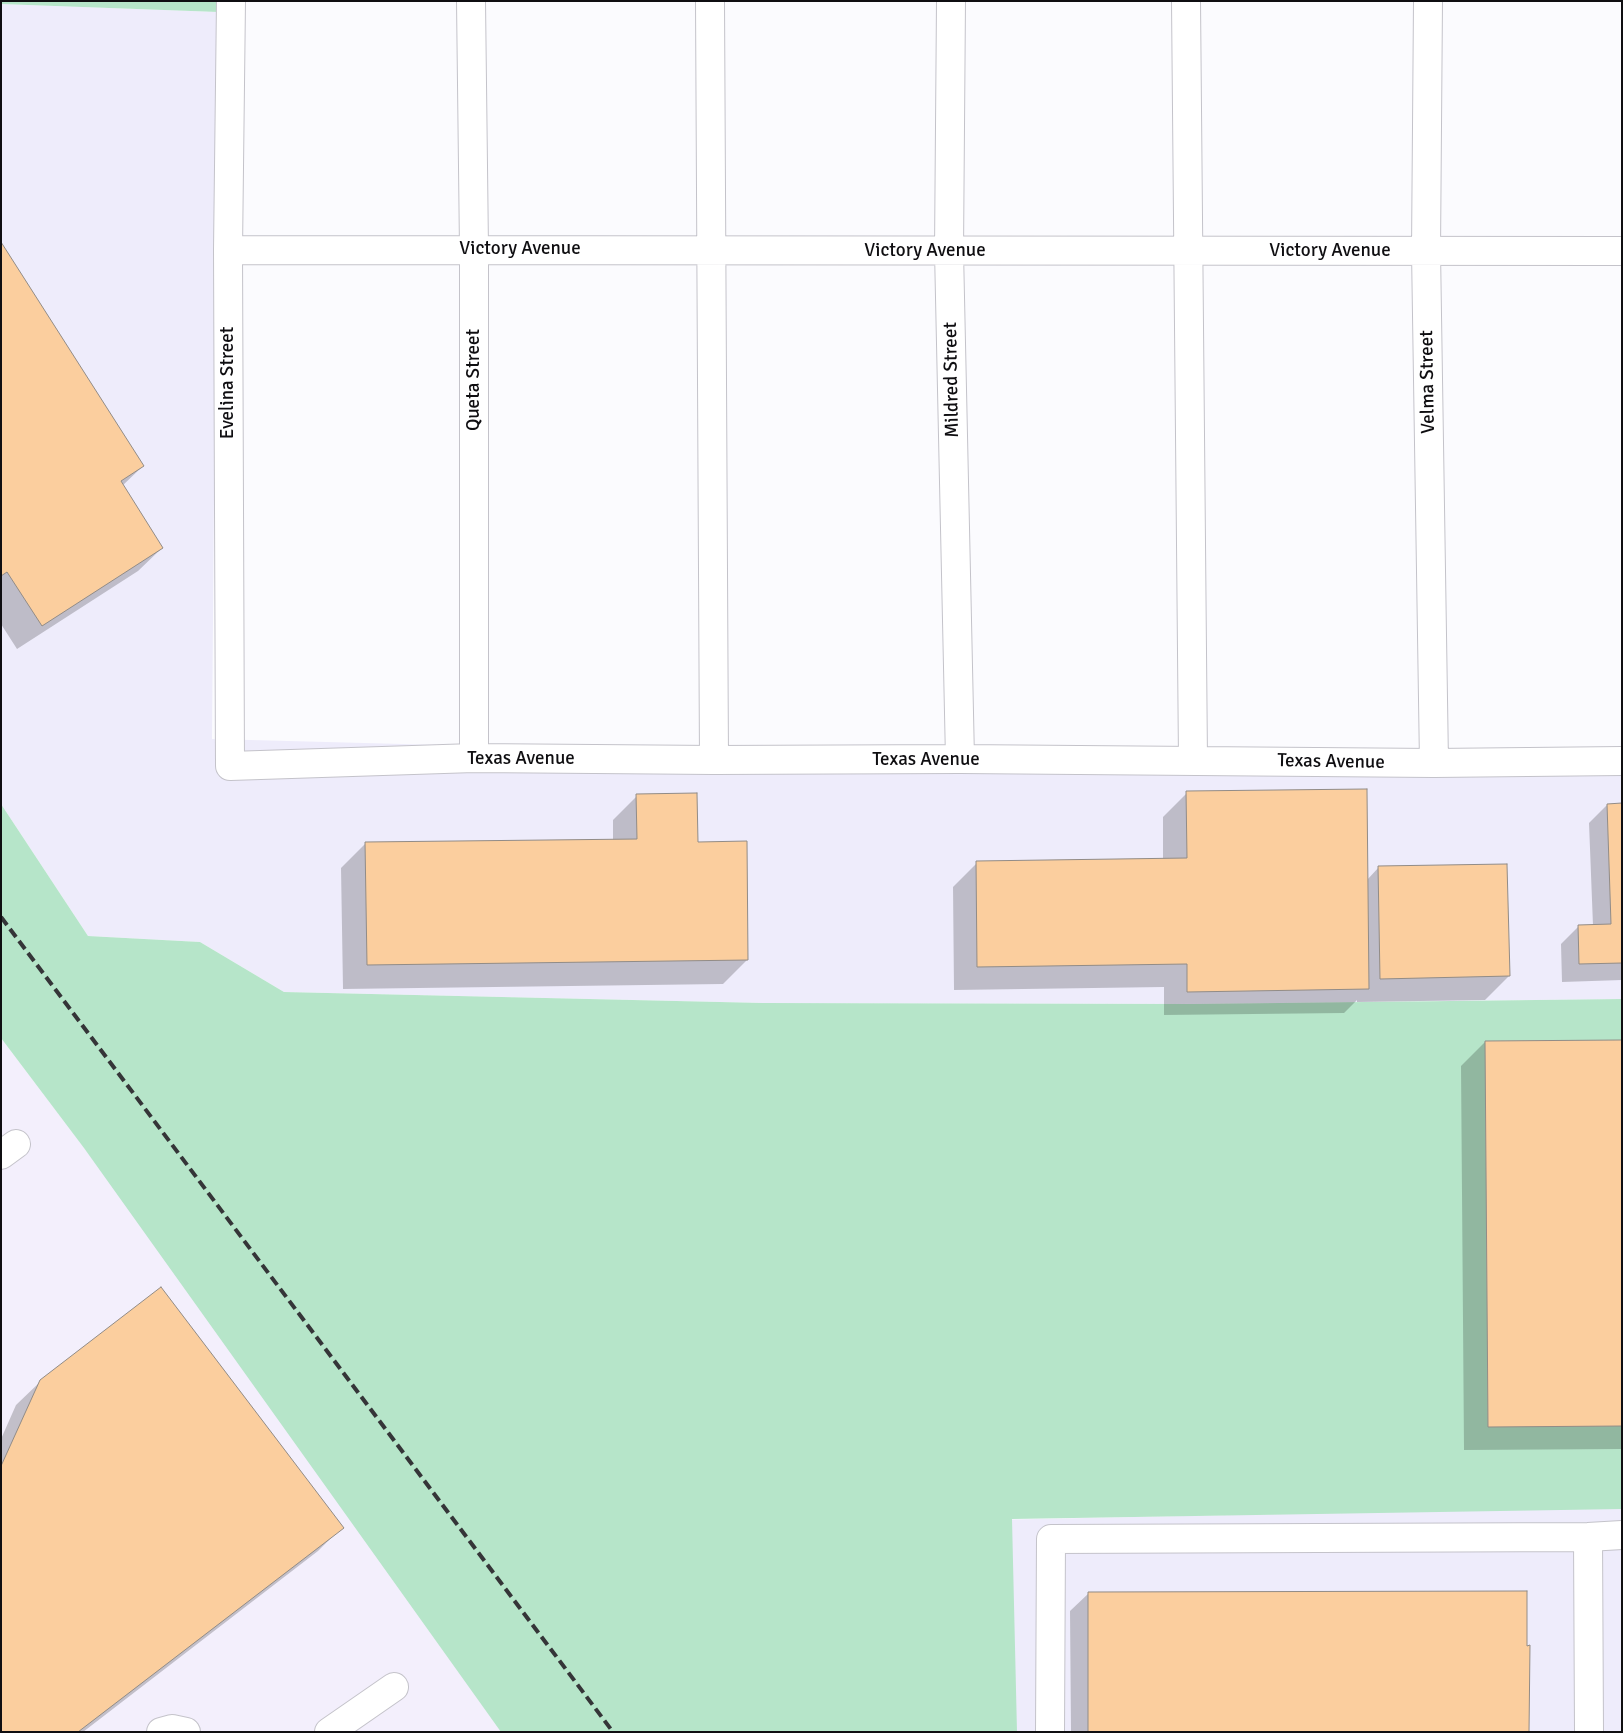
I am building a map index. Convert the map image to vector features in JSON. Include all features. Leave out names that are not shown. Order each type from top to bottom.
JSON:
[{"type":"street","name":"Evelina Street","points":[[230,766],[228,250],[231,1]]},
{"type":"street","name":"Queta Street","points":[[471,1],[474,249],[474,758]]},
{"type":"street","points":[[710,1],[714,760]]},
{"type":"street","name":"Mildred Street","points":[[951,1],[949,251],[960,759]]},
{"type":"street","points":[[1186,1],[1193,760]]},
{"type":"street","name":"Velma Street","points":[[1428,1],[1426,251],[1434,763]]},
{"type":"street","name":"Victory Avenue","points":[[228,250],[1622,251]]},
{"type":"street","name":"Texas Avenue","points":[[230,766],[474,758],[1193,760],[1434,763],[1622,761]]},
{"type":"street","points":[[1050,1732],[1051,1539],[1588,1537],[1622,1535]]},
{"type":"street","points":[[1588,1537],[1589,1732]]},
{"type":"street","points":[[329,1732],[394,1687]]},
{"type":"street","points":[[161,1732],[172,1729],[186,1732]]},
{"type":"shaded area","points":[[1,4],[218,12],[212,739],[1622,776],[1622,999],[1193,1004],[763,1003],[284,992],[200,942],[88,936],[1,804]]},
{"type":"shaded area","points":[[1,1038],[120,1195],[502,1732],[1,1732]]},
{"type":"shaded area","points":[[1622,1507],[1622,1732],[990,1732],[988,1520]]},
{"type":"green space","points":[[1,1],[218,1],[218,12],[1,4]]},
{"type":"green space","points":[[1,804],[88,936],[200,942],[284,992],[763,1003],[1193,1004],[1622,999],[1622,1509],[1012,1519],[1017,1732],[501,1732],[84,1148],[1,1038]]},
{"type":"building","points":[[1,242],[144,466],[121,481],[163,548],[42,626],[7,572],[1,576]]},
{"type":"building","points":[[1367,789],[1369,989],[1187,992],[1187,964],[977,967],[976,861],[1187,858],[1186,791]]},
{"type":"building","points":[[697,793],[698,842],[747,841],[748,960],[367,965],[365,842],[637,839],[636,794]]},
{"type":"building","points":[[1622,803],[1622,963],[1579,964],[1578,925],[1611,924],[1607,804]]},
{"type":"building","points":[[1507,864],[1510,976],[1380,979],[1378,866]]},
{"type":"building","points":[[1622,1040],[1622,1426],[1488,1427],[1485,1041]]},
{"type":"building","points":[[161,1287],[344,1528],[78,1732],[1,1732],[1,1466],[40,1380]]},
{"type":"building","points":[[1527,1591],[1527,1646],[1530,1645],[1529,1732],[1088,1732],[1088,1592]]},
{"type":"railway","points":[[1,917],[613,1732]]}]
